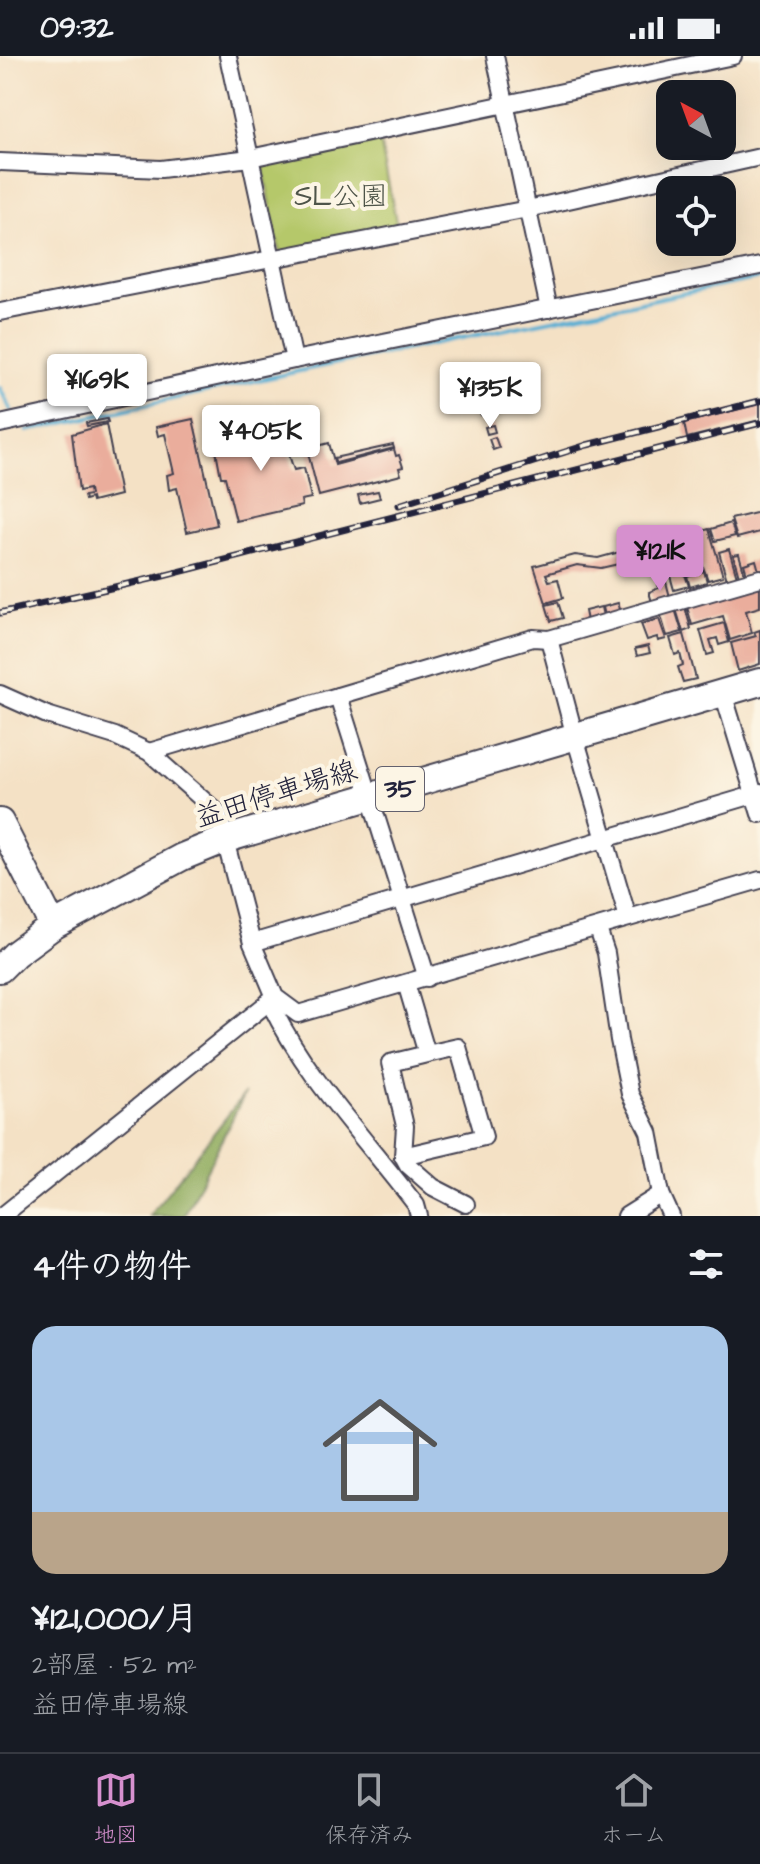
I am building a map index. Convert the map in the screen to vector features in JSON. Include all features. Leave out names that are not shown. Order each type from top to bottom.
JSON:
[{"type":"main road","name":"益田停車場線","points":[[0,969],[53,926],[182,857],[226,839],[760,682]]},
{"type":"main road","points":[[0,822],[53,926]]},
{"type":"street","points":[[228,56],[294,360]]},
{"type":"street","points":[[495,56],[549,309]]},
{"type":"street","points":[[0,162],[161,169],[250,158],[733,56]]},
{"type":"street","points":[[0,312],[528,209],[760,157]]},
{"type":"street","points":[[0,424],[294,360],[760,266]]},
{"type":"street","points":[[149,752],[533,638],[549,639],[760,578]]},
{"type":"street","points":[[549,639],[628,918]]},
{"type":"street","points":[[723,693],[757,794],[760,814]]},
{"type":"street","points":[[0,694],[47,715],[115,736],[149,752],[218,813],[252,943],[285,1034],[416,1205],[419,1216]]},
{"type":"street","points":[[338,696],[427,978]]},
{"type":"street","points":[[252,943],[757,794]]},
{"type":"street","points":[[272,999],[298,1014],[760,880]]},
{"type":"street","points":[[598,929],[606,953],[630,1094],[649,1132],[661,1194],[671,1216]]},
{"type":"street","points":[[406,983],[427,1054]]},
{"type":"street","points":[[2,1216],[272,999]]},
{"type":"street","points":[[403,1156],[484,1137],[458,1047],[390,1063],[405,1126],[403,1156],[408,1165],[433,1187],[466,1204]]},
{"type":"street","points":[[626,1216],[661,1194]]},
{"type":"green space","name":"SL公園","points":[[380,141],[398,231],[280,254],[263,166]]},
{"type":"green space","points":[[245,1093],[184,1216],[149,1216]]},
{"type":"building","points":[[488,400],[492,411],[481,415],[477,404]]},
{"type":"building","points":[[760,404],[760,420],[687,438],[684,423]]},
{"type":"building","points":[[107,419],[108,422],[87,426],[86,423]]},
{"type":"building","points":[[193,419],[217,525],[187,532],[177,488],[169,490],[167,475],[174,473],[165,434],[158,436],[156,427]]},
{"type":"building","points":[[284,423],[294,470],[304,468],[311,498],[301,500],[302,506],[236,521],[225,477],[221,477],[215,445],[233,441],[231,435]]},
{"type":"building","points":[[106,424],[120,495],[92,502],[91,498],[85,500],[84,496],[90,495],[89,489],[79,491],[72,434]]},
{"type":"building","points":[[493,425],[495,432],[487,434],[485,427]]},
{"type":"building","points":[[495,437],[499,448],[493,450],[489,439]]},
{"type":"building","points":[[329,443],[335,465],[394,449],[403,467],[399,468],[401,475],[319,496],[307,449]]},
{"type":"building","points":[[393,445],[394,448],[336,463],[334,458]]},
{"type":"building","points":[[378,491],[380,498],[360,503],[358,495]]},
{"type":"building","points":[[760,512],[760,532],[737,538],[731,519]]},
{"type":"building","points":[[731,523],[735,536],[715,541],[711,529]]},
{"type":"building","points":[[709,529],[723,576],[708,580],[702,564],[703,570],[685,575],[689,586],[674,590],[661,543]]},
{"type":"building","points":[[645,545],[649,557],[601,568],[577,565],[546,574],[549,581],[558,579],[563,598],[546,603],[534,566],[575,555],[598,558]]},
{"type":"building","points":[[729,549],[737,577],[727,580],[719,552]]},
{"type":"building","points":[[739,554],[745,575],[739,576],[733,555]]},
{"type":"building","points":[[756,560],[759,571],[747,574],[744,564]]},
{"type":"building","points":[[704,571],[707,582],[690,587],[687,576]]},
{"type":"building","points":[[666,582],[670,597],[652,602],[649,592]]},
{"type":"building","points":[[760,586],[760,607],[746,611],[752,633],[730,640],[723,616],[692,625],[687,607]]},
{"type":"building","points":[[558,602],[563,618],[551,621],[546,605]]},
{"type":"building","points":[[618,603],[621,612],[605,616],[603,607]]},
{"type":"building","points":[[601,607],[603,616],[587,621],[585,611]]},
{"type":"building","points":[[685,607],[691,629],[683,632],[676,609]]},
{"type":"building","points":[[675,609],[682,632],[667,636],[660,613]]},
{"type":"building","points":[[659,619],[666,639],[658,641],[657,637],[647,640],[641,624]]},
{"type":"building","points":[[724,623],[729,642],[719,645],[717,638],[710,640],[714,653],[707,655],[700,630]]},
{"type":"building","points":[[760,630],[760,664],[738,671],[731,643],[756,636],[754,632]]},
{"type":"building","points":[[684,634],[696,679],[683,682],[678,667],[683,665],[680,653],[675,655],[670,638]]},
{"type":"building","points":[[648,646],[650,653],[637,656],[635,649]]},
{"type":"waterway","points":[[27,431],[318,367],[760,278]]},
{"type":"waterway","points":[[0,388],[11,410]]},
{"type":"railway","points":[[399,505],[587,445],[760,401]]},
{"type":"railway","points":[[0,613],[159,577],[760,423]]}]
